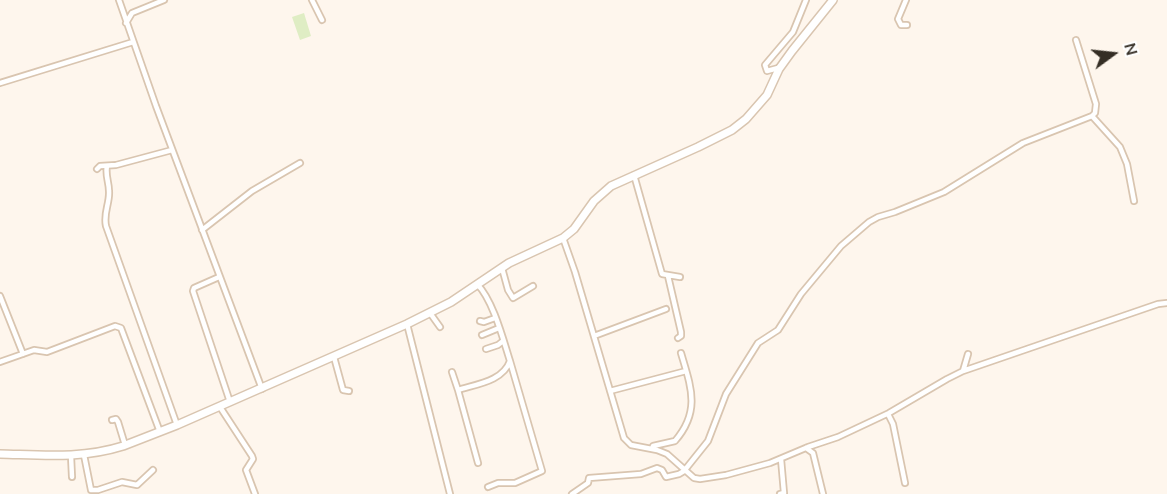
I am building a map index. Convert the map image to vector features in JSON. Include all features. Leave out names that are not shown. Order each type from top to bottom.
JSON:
[{"type":"street","points":[[119,0],[172,150],[262,389]]},
{"type":"street","points":[[126,22],[132,13],[164,0]]},
{"type":"street","points":[[312,0],[322,20]]},
{"type":"street","points":[[781,67],[767,71],[765,69],[770,58],[793,32],[806,0]]},
{"type":"street","points":[[0,454],[71,456],[104,452],[125,445],[262,389],[451,302],[502,268],[563,238],[574,229],[594,201],[606,190],[741,124],[767,94],[781,67],[833,0]]},
{"type":"street","points":[[906,0],[898,19],[901,25],[908,25]]},
{"type":"street","points":[[572,494],[588,483],[589,478],[641,474],[657,468],[662,470],[666,477],[684,471],[708,441],[726,394],[758,343],[778,330],[801,294],[841,246],[878,217],[944,192],[1023,143],[1092,116],[1095,113],[1096,104],[1076,40]]},
{"type":"street","points":[[0,83],[133,42]]},
{"type":"street","points":[[1092,116],[1120,147],[1127,164],[1134,201]]},
{"type":"street","points":[[97,169],[172,150]]},
{"type":"street","points":[[202,230],[252,191],[300,163]]},
{"type":"street","points":[[107,166],[106,175],[110,195],[105,220],[177,425]]},
{"type":"street","points":[[634,176],[660,269],[668,276],[680,277]]},
{"type":"street","points":[[563,238],[624,438],[632,445],[667,454],[684,471],[700,479],[751,469],[781,459],[838,437],[888,414],[963,371],[1098,324],[1167,303]]},
{"type":"street","points":[[502,268],[508,290],[513,298],[533,286]]},
{"type":"street","points":[[668,276],[681,332],[678,338]]},
{"type":"street","points":[[219,277],[194,288],[193,291],[230,402]]},
{"type":"street","points":[[477,284],[482,289],[499,328],[542,471],[515,483],[498,483],[488,487]]},
{"type":"street","points":[[0,296],[23,354]]},
{"type":"street","points":[[594,336],[666,309]]},
{"type":"street","points":[[430,312],[440,327]]},
{"type":"street","points":[[480,321],[495,318]]},
{"type":"street","points":[[407,324],[450,494]]},
{"type":"street","points":[[0,362],[34,350],[47,352],[115,326],[121,328],[160,432]]},
{"type":"street","points":[[482,335],[499,328]]},
{"type":"street","points":[[486,350],[503,341]]},
{"type":"street","points":[[652,449],[653,446],[675,441],[689,420],[693,394],[681,353]]},
{"type":"street","points":[[963,371],[968,354]]},
{"type":"street","points":[[334,357],[343,390],[349,391]]},
{"type":"street","points":[[458,390],[500,376],[510,361]]},
{"type":"street","points":[[610,391],[686,371]]},
{"type":"street","points":[[452,372],[478,463]]},
{"type":"street","points":[[220,406],[252,456],[246,468],[255,494]]},
{"type":"street","points":[[888,414],[893,424],[904,483]]},
{"type":"street","points":[[112,420],[116,419],[118,422],[125,445]]},
{"type":"street","points":[[806,448],[813,453],[823,494]]},
{"type":"street","points":[[84,455],[91,492],[122,482],[137,485],[153,470]]},
{"type":"street","points":[[71,456],[72,477]]},
{"type":"street","points":[[780,494],[784,493],[781,459]]},
{"type":"green space","points":[[304,13],[311,36],[300,40],[292,17]]}]
